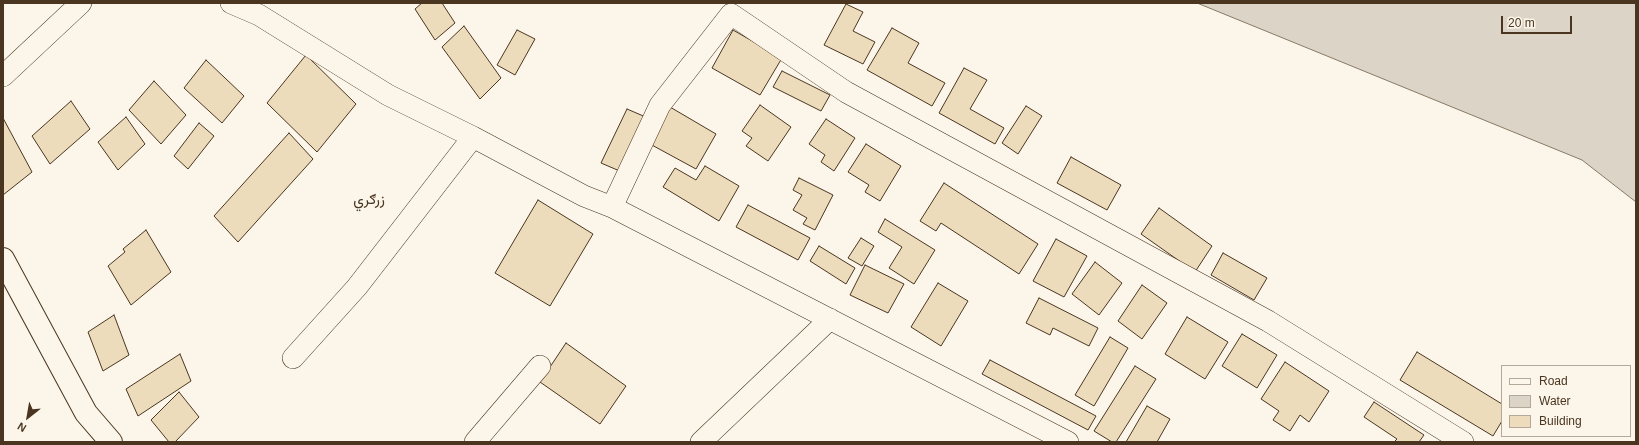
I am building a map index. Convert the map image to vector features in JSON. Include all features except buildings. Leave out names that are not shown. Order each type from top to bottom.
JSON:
[{"type":"main road","points":[[3,259],[86,413],[111,442]]},
{"type":"street","points":[[3,76],[81,3]]},
{"type":"street","points":[[231,3],[259,15],[388,94],[584,196],[612,207],[1068,442]]},
{"type":"street","points":[[612,207],[660,105],[731,14],[846,92],[1268,321],[1463,442]]},
{"type":"street","points":[[293,358],[357,287],[473,137]]},
{"type":"street","points":[[702,442],[830,319]]},
{"type":"street","points":[[475,442],[540,366]]},
{"type":"water","points":[[1197,3],[1636,3],[1636,202],[1582,160]]},
{"type":"district","name":"زرګري","points":[[369,200]]}]
